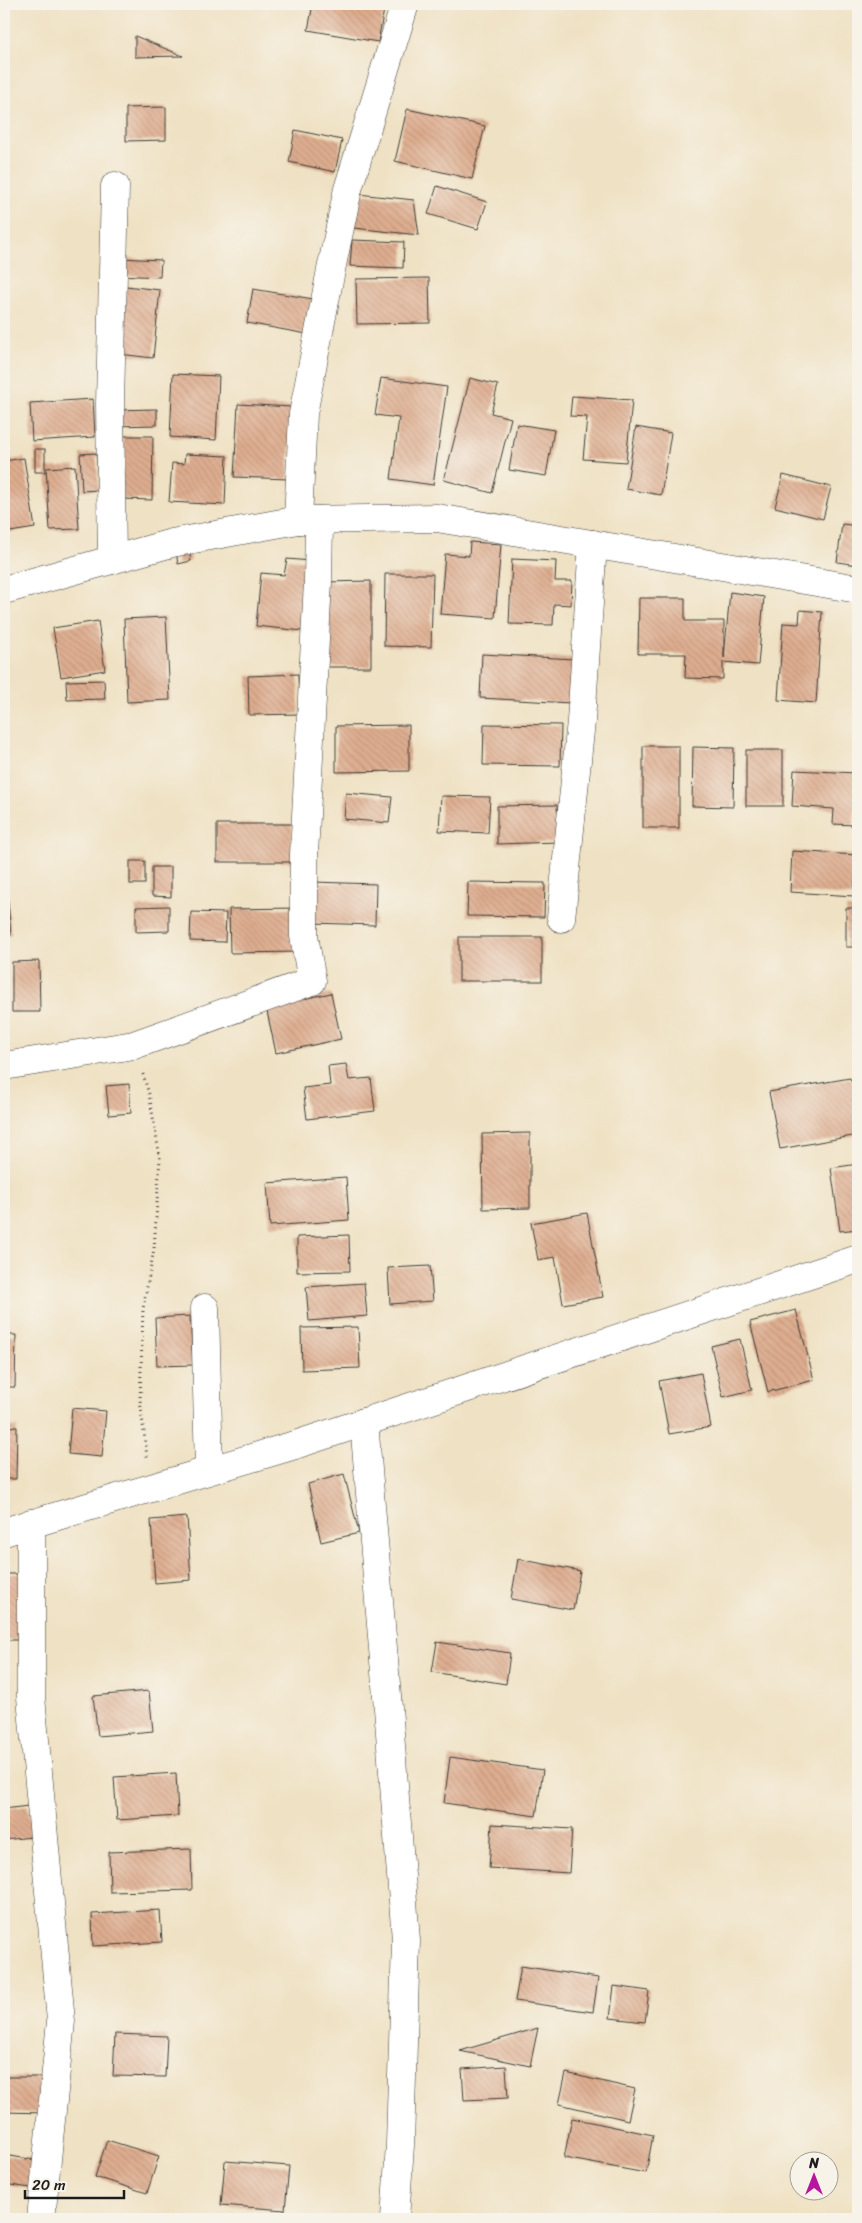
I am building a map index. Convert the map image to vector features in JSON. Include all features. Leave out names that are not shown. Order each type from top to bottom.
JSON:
[{"type":"street","points":[[4,1066],[134,1045],[312,982],[304,936],[304,855],[318,581],[308,520],[303,414],[348,189],[405,4]]},
{"type":"street","points":[[112,560],[110,404],[115,186]]},
{"type":"street","points":[[4,590],[172,543],[308,520],[437,518],[858,589]]},
{"type":"street","points":[[561,918],[581,721],[593,544]]},
{"type":"street","points":[[4,1532],[364,1422],[858,1259]]},
{"type":"street","points":[[205,1308],[209,1470]]},
{"type":"street","points":[[364,1422],[390,1720],[406,1940],[400,2144],[395,2219]]},
{"type":"street","points":[[31,1523],[31,1697],[61,2021],[41,2219]]},
{"type":"path","points":[[134,1045],[149,1094],[160,1158],[154,1249],[143,1309],[140,1400],[151,1488]]},
{"type":"building","points":[[313,4],[385,4],[378,42],[308,30]]},
{"type":"building","points":[[135,36],[183,56],[135,57]]},
{"type":"building","points":[[166,107],[166,140],[126,141],[126,108]]},
{"type":"building","points":[[407,109],[485,126],[472,179],[395,161]]},
{"type":"building","points":[[295,130],[342,140],[335,172],[289,162]]},
{"type":"building","points":[[437,186],[487,202],[478,229],[428,214]]},
{"type":"building","points":[[358,194],[414,200],[419,235],[354,228]]},
{"type":"building","points":[[352,240],[404,242],[403,268],[350,266]]},
{"type":"building","points":[[119,258],[161,260],[160,277],[118,275]]},
{"type":"building","points":[[429,278],[430,323],[357,324],[356,279]]},
{"type":"building","points":[[126,286],[160,290],[153,358],[119,354]]},
{"type":"building","points":[[253,289],[313,299],[307,334],[247,323]]},
{"type":"building","points":[[173,374],[219,376],[216,440],[170,437]]},
{"type":"building","points":[[381,378],[447,387],[433,485],[391,479],[399,418],[375,415]]},
{"type":"building","points":[[470,378],[498,385],[491,413],[511,418],[492,493],[444,480]]},
{"type":"building","points":[[572,396],[632,400],[626,462],[583,459],[587,417],[570,416]]},
{"type":"building","points":[[93,399],[95,437],[32,441],[30,403]]},
{"type":"building","points":[[238,404],[292,407],[288,479],[234,477]]},
{"type":"building","points":[[157,409],[157,425],[114,426],[113,410]]},
{"type":"building","points":[[517,424],[554,430],[546,476],[509,470]]},
{"type":"building","points":[[636,427],[671,433],[661,495],[626,489]]},
{"type":"building","points":[[123,436],[153,436],[152,500],[122,499]]},
{"type":"building","points":[[35,449],[45,449],[45,472],[35,472]]},
{"type":"building","points":[[96,453],[99,490],[82,491],[80,454]]},
{"type":"building","points":[[185,454],[227,456],[225,505],[169,502],[172,463],[184,464]]},
{"type":"building","points":[[24,458],[35,528],[4,533],[4,461]]},
{"type":"building","points":[[75,466],[79,529],[50,530],[46,468]]},
{"type":"building","points":[[783,475],[831,487],[823,519],[775,507]]},
{"type":"building","points":[[842,524],[858,526],[858,565],[837,562]]},
{"type":"building","points":[[470,542],[501,544],[495,618],[440,614],[445,554],[469,556]]},
{"type":"building","points":[[189,550],[191,561],[178,564],[176,552]]},
{"type":"building","points":[[287,559],[311,561],[303,631],[256,626],[261,573],[284,575]]},
{"type":"building","points":[[512,559],[556,561],[555,581],[572,581],[571,605],[554,604],[553,625],[509,624]]},
{"type":"building","points":[[385,574],[433,574],[431,647],[384,646]]},
{"type":"building","points":[[371,581],[371,667],[325,667],[325,582]]},
{"type":"building","points":[[730,592],[764,597],[758,665],[723,662],[723,679],[685,678],[686,654],[638,654],[639,598],[685,598],[685,621],[724,621],[724,658]]},
{"type":"building","points":[[800,610],[822,612],[816,703],[778,700],[783,623],[799,624]]},
{"type":"building","points":[[166,617],[170,700],[127,702],[124,619]]},
{"type":"building","points":[[98,621],[105,670],[61,677],[53,628]]},
{"type":"building","points":[[482,654],[574,659],[571,703],[480,698]]},
{"type":"building","points":[[298,674],[299,714],[249,715],[248,676]]},
{"type":"building","points":[[104,680],[105,699],[67,700],[66,681]]},
{"type":"building","points":[[484,724],[561,725],[560,766],[483,765]]},
{"type":"building","points":[[409,725],[409,771],[336,772],[336,726]]},
{"type":"building","points":[[643,746],[679,746],[679,828],[643,828]]},
{"type":"building","points":[[693,747],[734,748],[733,807],[692,806]]},
{"type":"building","points":[[746,750],[783,750],[783,806],[746,806]]},
{"type":"building","points":[[794,770],[857,773],[854,825],[833,824],[834,809],[792,806]]},
{"type":"building","points":[[346,793],[392,797],[389,823],[344,819]]},
{"type":"building","points":[[441,796],[490,797],[488,833],[439,831]]},
{"type":"building","points":[[557,805],[559,842],[497,844],[497,806]]},
{"type":"building","points":[[217,824],[292,824],[292,862],[217,862]]},
{"type":"building","points":[[792,851],[857,855],[854,896],[790,892]]},
{"type":"building","points":[[130,861],[145,861],[145,884],[130,884]]},
{"type":"building","points":[[152,867],[171,867],[171,897],[152,896]]},
{"type":"building","points":[[4,881],[6,881],[11,935],[4,936]]},
{"type":"building","points":[[313,882],[376,884],[375,925],[312,923]]},
{"type":"building","points":[[468,882],[545,883],[544,917],[467,916]]},
{"type":"building","points":[[169,906],[169,931],[136,932],[136,907]]},
{"type":"building","points":[[299,908],[300,952],[230,953],[229,909]]},
{"type":"building","points":[[846,908],[858,908],[858,947],[846,947]]},
{"type":"building","points":[[191,912],[226,913],[225,942],[190,941]]},
{"type":"building","points":[[459,937],[542,937],[542,981],[459,981]]},
{"type":"building","points":[[39,961],[40,1012],[12,1012],[12,962]]},
{"type":"building","points":[[854,966],[858,966],[858,1009],[857,1009]]},
{"type":"building","points":[[331,993],[341,1039],[276,1053],[266,1007]]},
{"type":"building","points":[[346,1064],[349,1080],[371,1078],[375,1111],[307,1119],[303,1088],[330,1085],[328,1066]]},
{"type":"building","points":[[850,1078],[858,1096],[858,1135],[780,1149],[769,1092]]},
{"type":"building","points":[[129,1084],[131,1113],[109,1115],[106,1086]]},
{"type":"building","points":[[530,1133],[530,1208],[483,1209],[482,1134]]},
{"type":"building","points":[[858,1164],[858,1229],[840,1231],[831,1168]]},
{"type":"building","points":[[346,1177],[349,1220],[270,1226],[267,1183]]},
{"type":"building","points":[[587,1213],[603,1297],[563,1304],[555,1257],[538,1260],[531,1223]]},
{"type":"building","points":[[349,1235],[350,1271],[297,1272],[297,1237]]},
{"type":"building","points":[[430,1266],[433,1301],[390,1304],[388,1268]]},
{"type":"building","points":[[364,1283],[367,1316],[309,1321],[306,1287]]},
{"type":"building","points":[[796,1310],[814,1380],[768,1392],[750,1322]]},
{"type":"building","points":[[190,1316],[193,1365],[157,1366],[155,1318]]},
{"type":"building","points":[[358,1327],[360,1368],[302,1370],[301,1328]]},
{"type":"building","points":[[4,1335],[16,1335],[15,1387],[4,1387]]},
{"type":"building","points":[[740,1339],[752,1390],[723,1397],[711,1346]]},
{"type":"building","points":[[701,1373],[711,1427],[669,1434],[659,1381]]},
{"type":"building","points":[[72,1408],[106,1411],[102,1457],[68,1454]]},
{"type":"building","points":[[4,1426],[17,1427],[16,1479],[4,1479]]},
{"type":"building","points":[[344,1474],[359,1533],[321,1542],[308,1484]]},
{"type":"building","points":[[187,1517],[191,1580],[155,1583],[151,1520]]},
{"type":"building","points":[[518,1559],[580,1571],[573,1610],[511,1599]]},
{"type":"building","points":[[4,1574],[22,1574],[22,1640],[4,1640]]},
{"type":"building","points":[[437,1642],[510,1653],[506,1684],[432,1672]]},
{"type":"building","points":[[149,1691],[153,1731],[98,1736],[93,1696]]},
{"type":"building","points":[[450,1757],[543,1770],[536,1816],[444,1803]]},
{"type":"building","points":[[176,1773],[178,1816],[117,1820],[114,1777]]},
{"type":"building","points":[[28,1806],[32,1837],[4,1840],[4,1809]]},
{"type":"building","points":[[492,1824],[572,1829],[569,1873],[489,1868]]},
{"type":"building","points":[[191,1849],[192,1890],[110,1892],[109,1852]]},
{"type":"building","points":[[160,1910],[162,1942],[93,1946],[92,1914]]},
{"type":"building","points":[[521,1966],[598,1978],[593,2012],[515,2001]]},
{"type":"building","points":[[614,1986],[649,1991],[645,2022],[610,2018]]},
{"type":"building","points":[[538,2028],[530,2066],[460,2051]]},
{"type":"building","points":[[115,2034],[167,2036],[165,2077],[113,2076]]},
{"type":"building","points":[[506,2066],[508,2098],[464,2100],[462,2069]]},
{"type":"building","points":[[566,2073],[635,2089],[628,2120],[559,2104]]},
{"type":"building","points":[[4,2077],[45,2077],[45,2113],[4,2112]]},
{"type":"building","points":[[572,2118],[653,2135],[646,2173],[564,2158]]},
{"type":"building","points":[[107,2140],[159,2156],[147,2193],[95,2177]]},
{"type":"building","points":[[4,2155],[41,2161],[37,2189],[4,2184]]},
{"type":"building","points":[[225,2161],[289,2166],[285,2210],[221,2205]]},
{"type":"building","points":[[114,2216],[126,2218],[126,2219],[113,2219]]}]
